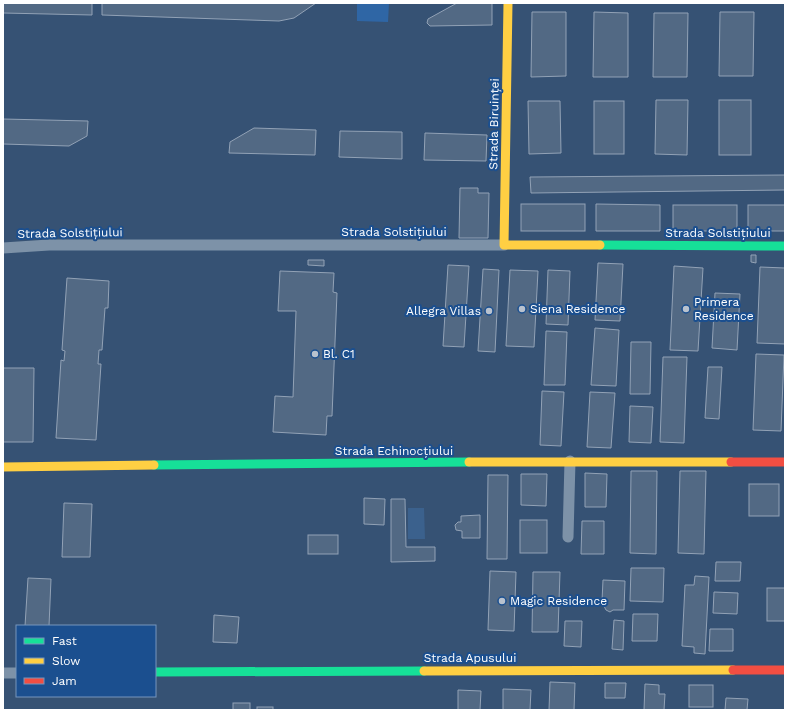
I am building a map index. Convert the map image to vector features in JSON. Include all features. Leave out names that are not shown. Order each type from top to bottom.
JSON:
[{"type":"street","name":"Strada Biruinței","points":[[504,244],[508,3]]},
{"type":"street","name":"Strada Solstițiului","points":[[3,248],[48,245],[504,244],[785,246]]},
{"type":"street","name":"Strada Echinocțiului","points":[[3,467],[570,462],[785,462]]},
{"type":"street","points":[[568,537],[570,462]]},
{"type":"street","name":"Strada Apusului","points":[[156,672],[785,670]]},
{"type":"street","points":[[3,673],[16,673]]},
{"type":"shaded area","points":[[357,3],[389,3],[388,22],[357,21]]},
{"type":"shaded area","points":[[408,508],[424,508],[425,539],[408,539]]},
{"type":"building","points":[[3,3],[92,3],[92,15],[3,13]]},
{"type":"building","points":[[102,3],[316,3],[294,18],[279,21],[102,15]]},
{"type":"building","points":[[457,3],[492,3],[492,25],[430,26],[427,23],[428,19]]},
{"type":"building","points":[[532,12],[566,12],[566,76],[531,77]]},
{"type":"building","points":[[594,12],[628,13],[628,77],[593,77]]},
{"type":"building","points":[[720,12],[754,12],[753,76],[719,76]]},
{"type":"building","points":[[654,13],[688,13],[687,77],[653,77]]},
{"type":"building","points":[[656,100],[688,100],[687,155],[655,154]]},
{"type":"building","points":[[719,100],[751,100],[751,155],[719,155]]},
{"type":"building","points":[[528,101],[560,101],[561,153],[529,154]]},
{"type":"building","points":[[594,101],[624,101],[624,154],[594,154]]},
{"type":"building","points":[[3,119],[88,121],[87,136],[69,146],[3,144]]},
{"type":"building","points":[[254,128],[316,130],[315,155],[229,153],[230,142]]},
{"type":"building","points":[[340,131],[402,132],[402,159],[339,157]]},
{"type":"building","points":[[425,133],[487,135],[486,161],[424,160]]},
{"type":"building","points":[[785,175],[785,190],[531,193],[530,177]]},
{"type":"building","points":[[460,188],[478,188],[478,193],[489,193],[488,238],[459,238]]},
{"type":"building","points":[[521,204],[585,204],[585,231],[521,231]]},
{"type":"building","points":[[596,204],[660,205],[660,231],[596,231]]},
{"type":"building","points":[[673,205],[737,205],[737,231],[673,231]]},
{"type":"building","points":[[748,205],[785,205],[785,231],[748,231]]},
{"type":"building","points":[[751,255],[756,255],[756,263],[751,262]]},
{"type":"building","points":[[308,260],[324,260],[324,266],[308,265]]},
{"type":"building","points":[[598,263],[623,264],[620,321],[595,320]]},
{"type":"building","points":[[448,265],[469,266],[464,347],[443,346]]},
{"type":"building","name":"Primera Residence","points":[[674,266],[703,268],[698,351],[670,350]]},
{"type":"building","points":[[760,267],[785,268],[785,344],[757,343]]},
{"type":"building","name":"Allegra Villas","points":[[483,269],[499,270],[495,352],[478,351]]},
{"type":"building","name":"Siena Residence","points":[[510,270],[538,271],[534,347],[506,346]]},
{"type":"building","points":[[548,270],[570,271],[568,325],[546,324]]},
{"type":"building","name":"Bl. C1","points":[[280,271],[334,273],[333,292],[337,293],[332,416],[327,416],[326,435],[273,432],[275,396],[293,397],[296,311],[278,311]]},
{"type":"building","points":[[67,278],[109,281],[108,308],[105,308],[102,350],[99,350],[98,364],[101,364],[96,440],[56,438],[61,360],[64,361],[65,351],[62,350]]},
{"type":"building","points":[[715,293],[740,294],[737,350],[712,348]]},
{"type":"building","points":[[595,328],[619,330],[616,386],[591,385]]},
{"type":"building","points":[[546,331],[567,332],[565,385],[544,385]]},
{"type":"building","points":[[631,342],[651,342],[650,394],[630,394]]},
{"type":"building","points":[[756,354],[784,355],[781,431],[753,430]]},
{"type":"building","points":[[663,357],[687,357],[684,443],[660,442]]},
{"type":"building","points":[[708,367],[722,367],[719,419],[705,418]]},
{"type":"building","points":[[3,368],[34,368],[33,442],[3,442]]},
{"type":"building","points":[[542,391],[564,392],[561,446],[540,445]]},
{"type":"building","points":[[590,392],[615,393],[611,448],[587,447]]},
{"type":"building","points":[[630,406],[653,407],[651,443],[629,442]]},
{"type":"building","points":[[631,471],[657,471],[656,554],[630,553]]},
{"type":"building","points":[[680,471],[706,471],[704,554],[678,553]]},
{"type":"building","points":[[585,473],[607,474],[606,507],[585,507]]},
{"type":"building","points":[[521,474],[547,474],[546,506],[521,505]]},
{"type":"building","points":[[488,475],[508,475],[507,559],[487,559]]},
{"type":"building","points":[[749,484],[779,484],[779,516],[749,516]]},
{"type":"building","points":[[364,498],[385,499],[384,525],[364,524]]},
{"type":"building","points":[[391,499],[405,499],[406,547],[435,547],[435,561],[391,562]]},
{"type":"building","points":[[64,503],[92,504],[90,557],[62,557]]},
{"type":"building","points":[[480,515],[480,538],[462,538],[462,531],[456,530],[455,525],[458,522],[461,522],[461,516]]},
{"type":"building","points":[[520,520],[547,520],[547,553],[520,553]]},
{"type":"building","points":[[582,521],[604,521],[604,554],[581,554]]},
{"type":"building","points":[[308,535],[338,535],[338,554],[308,554]]},
{"type":"building","points":[[716,562],[741,562],[740,581],[715,581]]},
{"type":"building","points":[[631,568],[664,568],[663,602],[630,601]]},
{"type":"building","name":"Magic Residence","points":[[490,571],[516,572],[514,631],[488,630]]},
{"type":"building","points":[[533,572],[560,572],[558,632],[532,632]]},
{"type":"building","points":[[695,576],[709,577],[705,654],[694,653],[694,647],[682,646],[685,585],[694,585]]},
{"type":"building","points":[[28,578],[51,579],[49,625],[25,625]]},
{"type":"building","points":[[603,580],[625,581],[624,610],[613,610],[610,612],[606,610],[604,606],[606,602],[602,601]]},
{"type":"building","points":[[767,588],[785,588],[785,621],[767,621]]},
{"type":"building","points":[[714,592],[738,593],[737,614],[713,613]]},
{"type":"building","points":[[633,614],[658,614],[657,641],[632,641]]},
{"type":"building","points":[[214,615],[239,617],[237,643],[213,642]]},
{"type":"building","points":[[614,620],[624,621],[623,650],[612,649]]},
{"type":"building","points":[[565,621],[582,621],[581,647],[564,646]]},
{"type":"building","points":[[710,629],[733,629],[733,651],[709,651]]},
{"type":"building","points":[[550,682],[575,683],[574,710],[549,710]]},
{"type":"building","points":[[605,683],[626,683],[625,698],[605,698]]},
{"type":"building","points":[[645,684],[659,685],[659,694],[665,694],[664,710],[644,710]]},
{"type":"building","points":[[689,685],[713,685],[713,707],[689,707]]},
{"type":"building","points":[[503,689],[531,690],[530,710],[503,710]]},
{"type":"building","points":[[458,690],[481,691],[480,710],[458,710]]},
{"type":"building","points":[[726,698],[748,699],[747,710],[725,710]]},
{"type":"building","points":[[233,703],[250,703],[250,710],[233,710]]},
{"type":"building","points":[[257,707],[273,707],[273,710],[257,710]]},
{"type":"traffic: fast","points":[[600,245],[785,246]]},
{"type":"traffic: fast","points":[[154,465],[469,462]]},
{"type":"traffic: fast","points":[[156,672],[424,671]]},
{"type":"traffic: slow","points":[[508,3],[504,245],[600,245]]},
{"type":"traffic: slow","points":[[469,462],[731,462]]},
{"type":"traffic: slow","points":[[3,467],[154,465]]},
{"type":"traffic: slow","points":[[424,671],[733,670]]},
{"type":"traffic: jam","points":[[731,462],[785,462]]},
{"type":"traffic: jam","points":[[733,670],[785,670]]},
{"type":"place","name":"Siena Residence","points":[[522,309]]},
{"type":"place","name":"Primera Residence","points":[[686,309]]},
{"type":"place","name":"Allegra Villas","points":[[489,311]]},
{"type":"place","name":"Bl. C1","points":[[315,354]]},
{"type":"place","name":"Magic Residence","points":[[502,601]]}]
